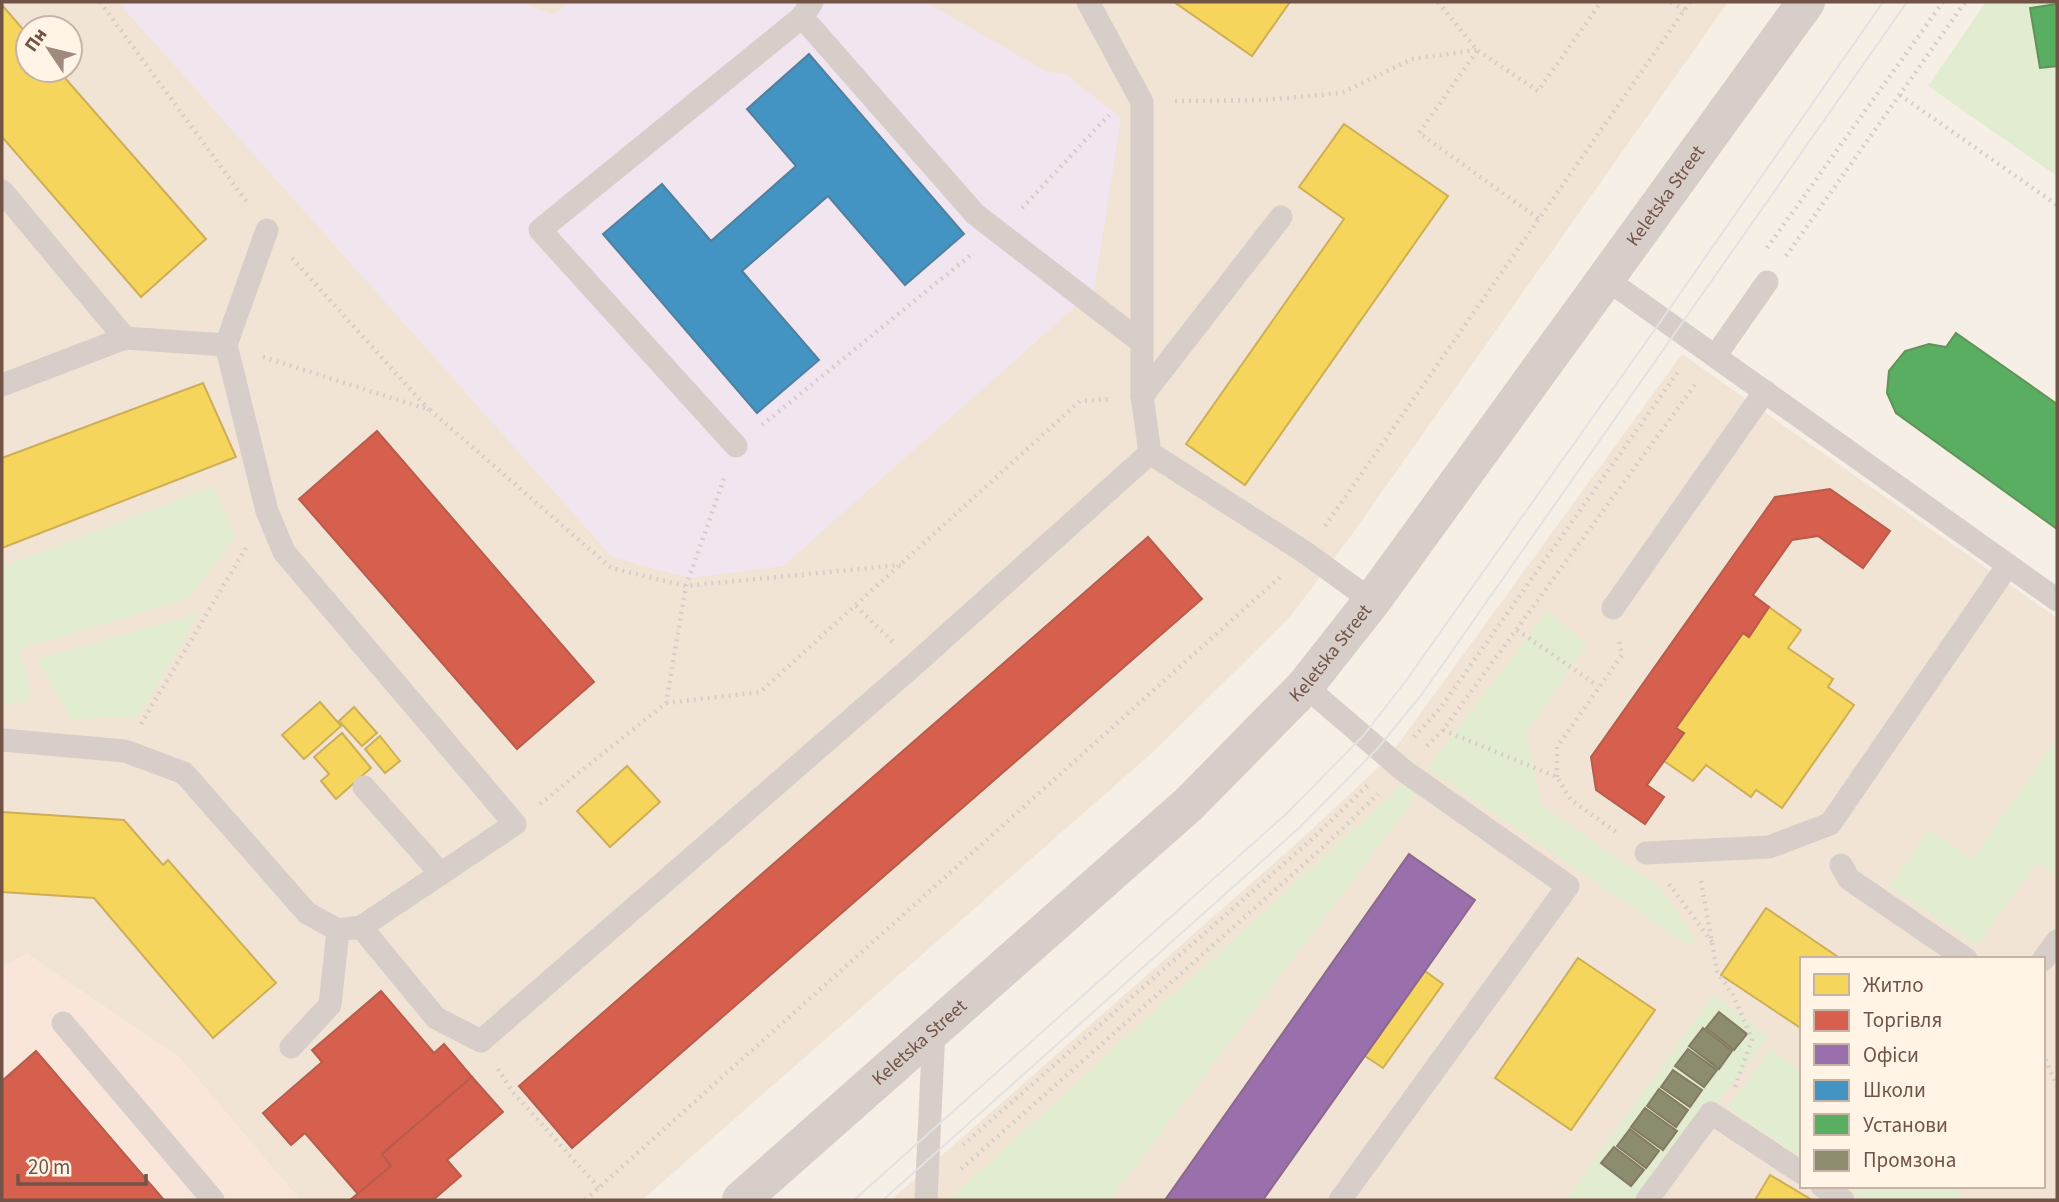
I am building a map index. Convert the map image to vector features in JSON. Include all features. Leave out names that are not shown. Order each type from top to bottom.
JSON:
[{"type":"main road","name":"Keletska Street","points":[[741,1200],[1189,804],[1305,686],[1372,601],[1806,2]]},
{"type":"lane","points":[[1088,2],[1139,94],[1142,396],[1150,453],[1306,553],[1372,601]]},
{"type":"lane","points":[[736,446],[540,230],[807,9],[975,214],[1141,341]]},
{"type":"lane","points":[[2,191],[125,338]]},
{"type":"lane","points":[[1142,396],[1281,217]]},
{"type":"lane","points":[[2,740],[125,751],[184,772],[307,913],[338,930],[361,927],[514,824],[284,552],[267,511],[226,345],[267,230]]},
{"type":"lane","points":[[1605,278],[2057,600]]},
{"type":"lane","points":[[1707,349],[1767,282]]},
{"type":"lane","points":[[2,386],[125,338],[226,345]]},
{"type":"lane","points":[[1613,608],[1765,391]]},
{"type":"lane","points":[[361,927],[436,1018],[481,1041],[915,664],[1150,453]]},
{"type":"lane","points":[[1646,853],[1769,846],[1830,824],[2008,565]]},
{"type":"lane","points":[[1305,686],[1398,766],[1568,886],[1340,1200]]},
{"type":"lane","points":[[364,787],[441,874]]},
{"type":"lane","points":[[1841,865],[1849,879],[1963,957]]},
{"type":"lane","points":[[291,1046],[330,1005],[338,930]]},
{"type":"lane","points":[[2045,957],[2057,941]]},
{"type":"lane","points":[[63,1023],[213,1200]]},
{"type":"lane","points":[[926,1200],[934,1029]]},
{"type":"lane","points":[[1647,1200],[1711,1113],[1800,1172]]},
{"type":"lane","points":[[1825,1188],[1843,1200]]},
{"type":"path","points":[[1438,2],[1477,50],[1538,91],[1601,2]]},
{"type":"path","points":[[1671,2],[1684,10]]},
{"type":"path","points":[[585,1200],[1306,553],[1690,2]]},
{"type":"path","points":[[1764,252],[1943,2]]},
{"type":"path","points":[[1767,282],[1965,2]]},
{"type":"path","points":[[666,703],[686,586],[736,446],[999,233],[1139,94],[1264,100],[1342,93],[1412,59],[1477,50]]},
{"type":"path","points":[[1477,50],[1419,133],[1539,219]]},
{"type":"path","points":[[1900,95],[2057,205]]},
{"type":"path","points":[[226,345],[430,410],[611,568],[686,586],[901,565]]},
{"type":"path","points":[[927,1177],[1311,840],[1443,730],[1517,630],[1707,349]]},
{"type":"path","points":[[926,1200],[1320,850],[1398,766],[1707,349]]},
{"type":"path","points":[[514,824],[666,703],[760,692],[1080,401],[1142,396]]},
{"type":"path","points":[[125,751],[267,511]]},
{"type":"path","points":[[856,606],[915,664]]},
{"type":"path","points":[[1613,608],[1622,655],[1557,747],[1557,777],[1571,800],[1646,853],[1712,942]]},
{"type":"path","points":[[1517,630],[1598,687]]},
{"type":"path","points":[[1443,730],[1557,777]]},
{"type":"path","points":[[1695,850],[1717,971],[1733,995],[1752,1039],[1723,1121]]},
{"type":"path","points":[[481,1041],[512,1091],[599,1188]]},
{"type":"path","points":[[2045,1058],[2057,1087]]},
{"type":"shaded area","points":[[2,2],[1728,2],[1350,537],[1289,618],[1152,753],[642,1200],[300,1200],[179,1057],[27,954],[2,967]]},
{"type":"shaded area","points":[[118,2],[522,2],[554,15],[569,2],[926,2],[1047,72],[1064,73],[1121,118],[1094,290],[783,566],[689,578],[612,557]]},
{"type":"shaded area","points":[[1682,354],[2057,618],[2057,1200],[891,1200],[1306,835],[1388,758]]},
{"type":"shaded area","points":[[27,954],[179,1057],[300,1200],[2,1200],[2,967]]},
{"type":"green space","points":[[1986,2],[2057,2],[2057,176],[1928,86]]},
{"type":"green space","points":[[213,486],[236,536],[189,598],[20,649],[31,700],[2,705],[2,567]]},
{"type":"green space","points":[[1547,611],[1587,644],[1526,733],[1541,804],[1630,868],[1657,884],[1696,939],[1689,946],[1427,768]]},
{"type":"green space","points":[[200,613],[138,717],[71,719],[37,659]]},
{"type":"green space","points":[[2057,738],[2057,876],[2037,862],[1977,946],[1889,886],[1929,829],[1972,859]]},
{"type":"green space","points":[[1404,783],[1417,795],[1110,1200],[948,1200]]},
{"type":"green space","points":[[1714,994],[1768,1037],[1644,1200],[1565,1200]]},
{"type":"green space","points":[[1770,1049],[1800,1071],[1800,1157],[1727,1108]]},
{"type":"green space","points":[[1847,1188],[1959,1188],[1957,1200],[1864,1200]]},
{"type":"building: Житло","points":[[1174,2],[1290,2],[1252,56]]},
{"type":"building: Житло","points":[[2,5],[14,19],[14,84],[70,84],[206,239],[141,297],[2,137]]},
{"type":"building: Житло","points":[[1344,124],[1448,196],[1245,485],[1186,444],[1344,219],[1299,187]]},
{"type":"building: Житло","points":[[203,383],[236,457],[2,548],[2,458]]},
{"type":"building: Житло","points":[[1769,607],[1801,630],[1788,648],[1833,679],[1828,687],[1854,705],[1782,808],[1756,790],[1751,797],[1706,765],[1693,781],[1664,761],[1684,733],[1676,728],[1743,633],[1749,637]]},
{"type":"building: Житло","points":[[320,702],[341,726],[304,759],[282,735]]},
{"type":"building: Житло","points":[[354,707],[377,733],[362,746],[339,721]]},
{"type":"building: Житло","points":[[342,733],[371,768],[336,799],[321,781],[329,774],[314,757]]},
{"type":"building: Житло","points":[[380,736],[400,761],[385,773],[365,749]]},
{"type":"building: Житло","points":[[627,766],[660,802],[610,847],[577,811]]},
{"type":"building: Житло","points":[[2,812],[124,820],[163,865],[168,860],[276,983],[213,1038],[94,898],[2,892]]},
{"type":"building: Житло","points":[[1766,908],[1838,957],[1800,957],[1800,1028],[1721,975]]},
{"type":"building: Житло","points":[[1578,958],[1655,1010],[1571,1130],[1495,1078]]},
{"type":"building: Житло","points":[[1425,971],[1443,984],[1383,1068],[1365,1056]]},
{"type":"building: Житло","points":[[1770,1175],[1812,1200],[1755,1200]]},
{"type":"building: Торгівля","points":[[377,431],[594,682],[517,749],[299,499]]},
{"type":"building: Торгівля","points":[[1830,489],[1890,531],[1863,568],[1818,536],[1792,540],[1753,595],[1769,607],[1749,637],[1743,633],[1676,728],[1684,733],[1647,785],[1664,797],[1645,824],[1596,790],[1591,757],[1775,497]]},
{"type":"building: Торгівля","points":[[1148,537],[1202,599],[572,1148],[519,1086]]},
{"type":"building: Торгівля","points":[[381,991],[434,1053],[444,1044],[472,1077],[382,1154],[391,1166],[358,1194],[305,1133],[291,1145],[263,1113],[322,1062],[312,1050]]},
{"type":"building: Торгівля","points":[[36,1051],[164,1200],[2,1200],[2,1081]]},
{"type":"building: Торгівля","points":[[472,1077],[503,1112],[447,1160],[461,1176],[433,1200],[350,1200],[391,1166],[382,1154]]},
{"type":"building: Офіси","points":[[1409,854],[1475,900],[1425,971],[1263,1200],[1165,1200]]},
{"type":"building: Школи","points":[[809,54],[964,234],[905,285],[828,196],[742,271],[819,360],[757,413],[603,234],[662,184],[711,241],[796,166],[747,109]]},
{"type":"building: Установи","points":[[2057,4],[2057,66],[2040,68],[2030,8]]},
{"type":"building: Установи","points":[[1956,333],[2057,404],[2057,529],[1896,413],[1887,393],[1889,371],[1905,351],[1929,344],[1946,347]]},
{"type":"building: Промзона","points":[[1719,1012],[1747,1034],[1734,1050],[1706,1028]]},
{"type":"building: Промзона","points":[[1703,1028],[1732,1051],[1719,1069],[1689,1046]]},
{"type":"building: Промзона","points":[[1688,1049],[1717,1070],[1704,1087],[1675,1066]]},
{"type":"building: Промзона","points":[[1673,1070],[1702,1090],[1690,1107],[1661,1087]]},
{"type":"building: Промзона","points":[[1659,1089],[1688,1110],[1676,1127],[1647,1106]]},
{"type":"building: Промзона","points":[[1645,1108],[1677,1131],[1663,1150],[1631,1127]]},
{"type":"building: Промзона","points":[[1630,1129],[1659,1151],[1646,1168],[1617,1146]]},
{"type":"building: Промзона","points":[[1614,1147],[1644,1170],[1631,1186],[1601,1163]]},
{"type":"tram line","points":[[854,1200],[1286,814],[1363,736],[1405,682],[1663,318],[1883,2]]},
{"type":"tram line","points":[[883,1200],[1299,828],[1378,748],[1422,694],[1907,2]]}]
